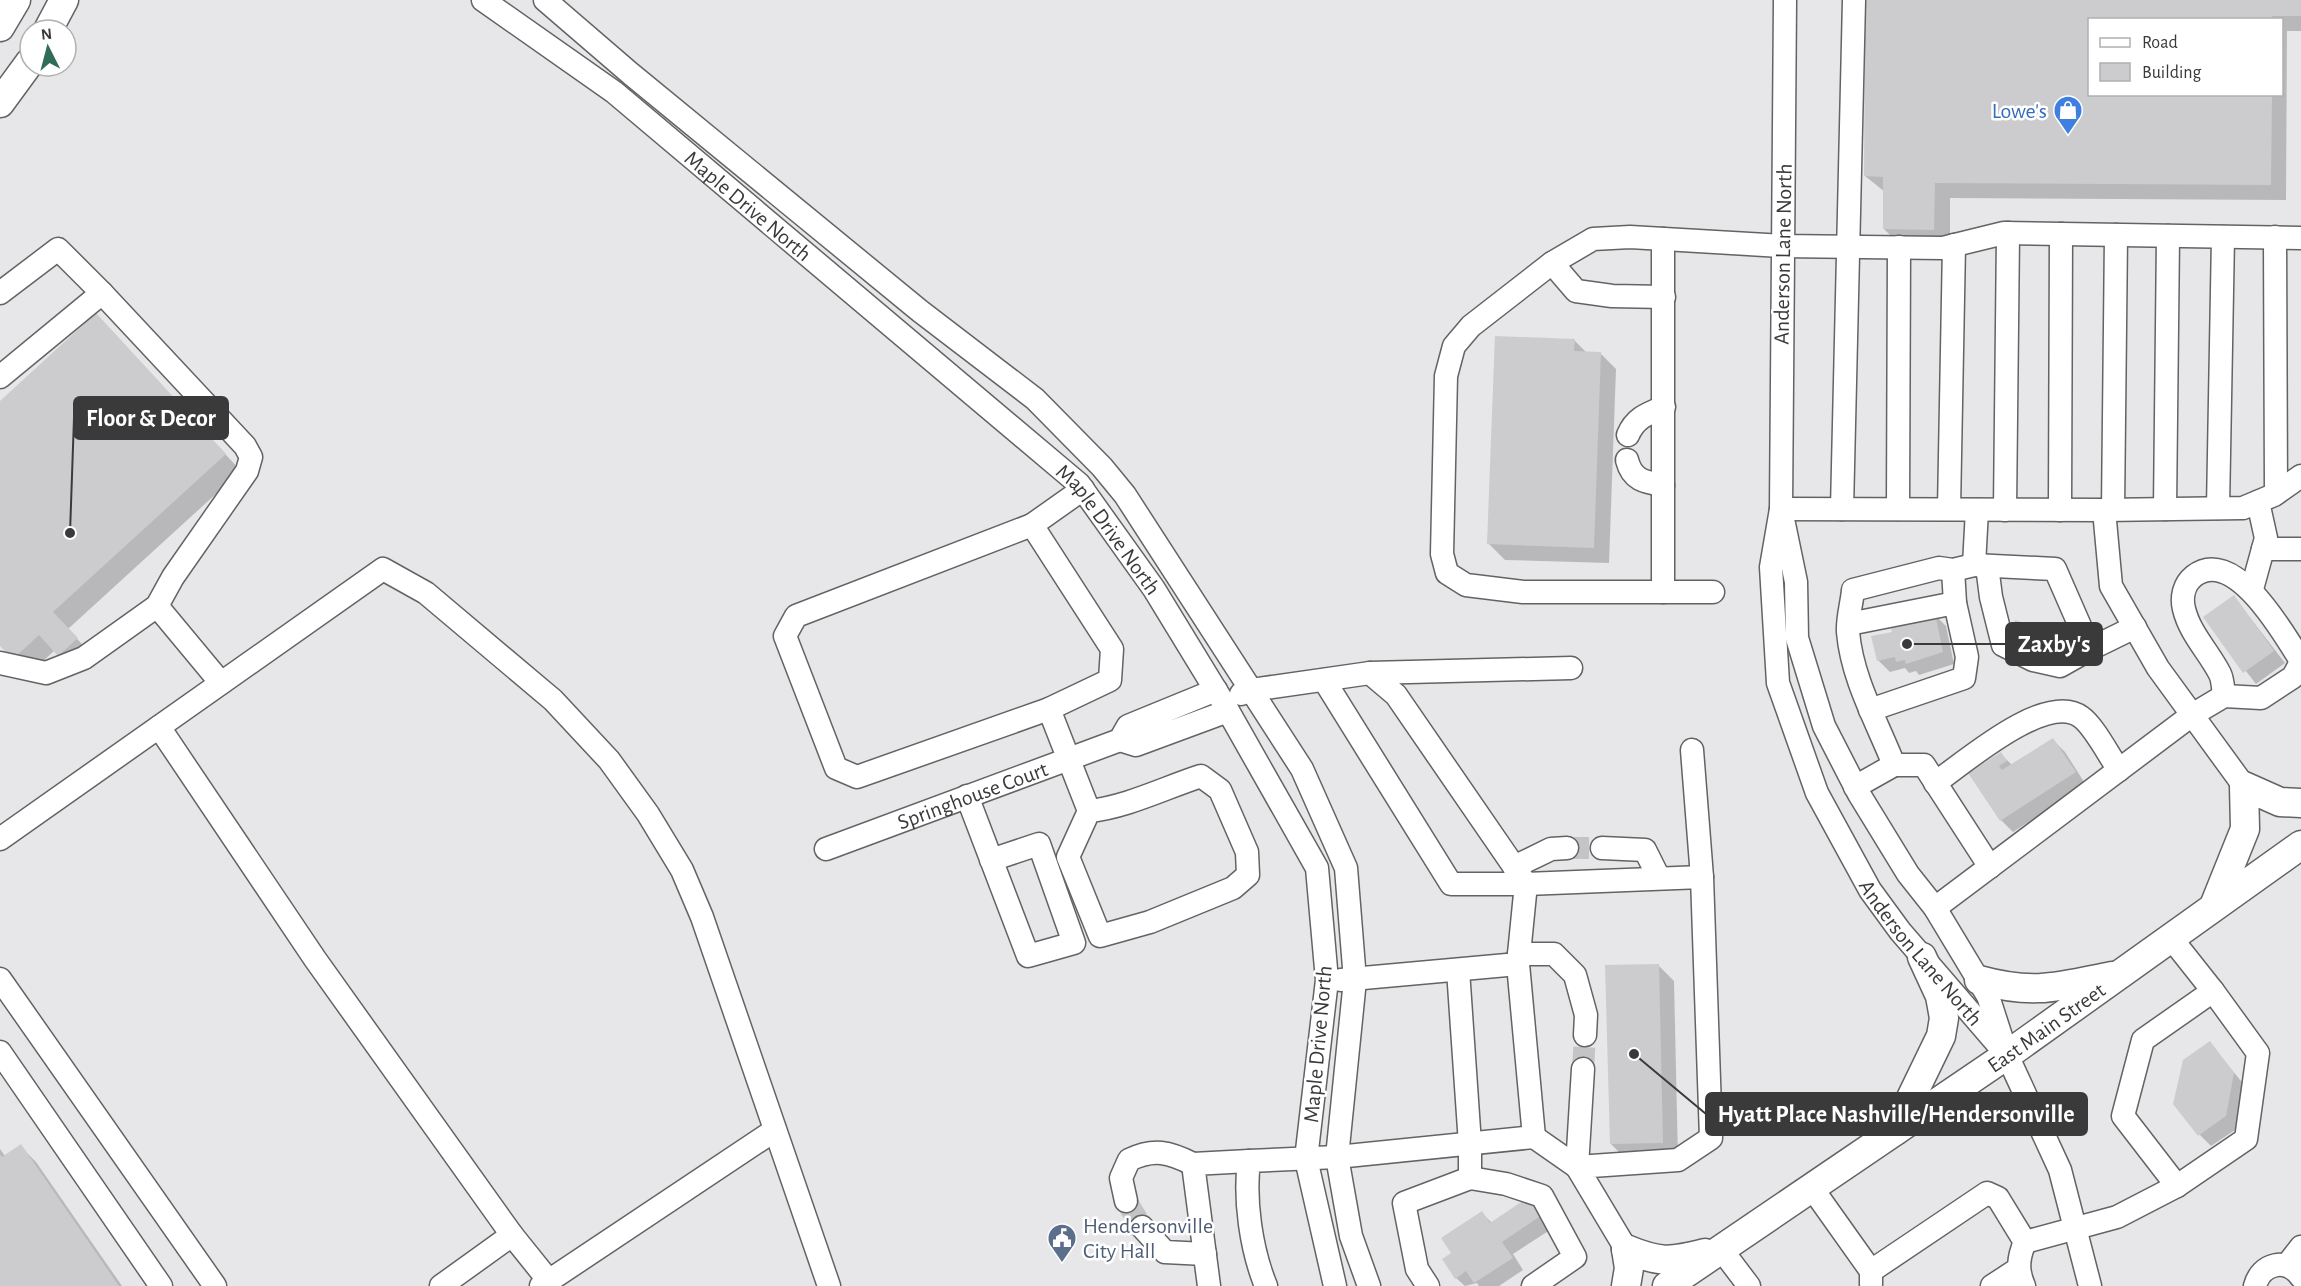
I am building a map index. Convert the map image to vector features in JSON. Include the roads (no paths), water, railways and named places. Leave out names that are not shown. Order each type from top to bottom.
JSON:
[{"type":"main road","points":[[0,27],[16,0]]},
{"type":"main road","points":[[54,18],[64,0]]},
{"type":"main road","points":[[0,103],[18,78]]},
{"type":"main road","points":[[2214,906],[2245,829],[2244,786],[2280,801],[2301,803]]},
{"type":"main road","name":"East Main Street","points":[[1667,1286],[2007,1055],[2300,846]]},
{"type":"main road","points":[[1895,1131],[1941,1036],[1944,1018],[1940,996],[1922,957]]},
{"type":"main road","points":[[1978,980],[2012,989],[2041,990],[2120,974]]},
{"type":"main road","points":[[1626,1249],[1652,1259],[1671,1262],[1721,1249]]},
{"type":"main road","points":[[1626,1249],[1629,1268],[1626,1286]]},
{"type":"street","name":"Maple Drive North","points":[[483,0],[614,92],[903,333],[1081,487],[1154,589],[1222,701],[1317,868],[1327,980],[1306,1159],[1335,1286]]},
{"type":"street","name":"Maple Drive North","points":[[545,0],[631,74],[920,311],[1035,399],[1102,467],[1125,495],[1302,769],[1346,868],[1355,980],[1337,1157],[1351,1236],[1369,1286]]},
{"type":"street","name":"Anderson Lane North","points":[[1785,0],[1781,509],[1772,567],[1778,683],[1817,794],[1870,890],[1922,957],[2007,1055]]},
{"type":"street","points":[[1842,509],[1854,0]]},
{"type":"street","points":[[614,92],[631,74]]},
{"type":"street","points":[[2005,510],[2008,233]]},
{"type":"street","points":[[1713,592],[1523,592],[1466,585],[1447,573],[1442,554],[1446,376],[1454,346],[1471,326],[1552,263],[1593,239],[1663,239],[1782,246],[1943,248],[2008,233],[2301,238]]},
{"type":"street","points":[[2060,510],[2061,234]]},
{"type":"street","points":[[2116,235],[2108,510],[2111,586],[2158,668],[2244,786]]},
{"type":"street","points":[[2165,509],[2168,236]]},
{"type":"street","points":[[2218,508],[2223,237]]},
{"type":"street","points":[[2252,589],[2266,538],[2275,237]]},
{"type":"street","points":[[1663,239],[1663,592]]},
{"type":"street","points":[[1949,509],[1954,245]]},
{"type":"street","points":[[1898,509],[1899,247]]},
{"type":"street","points":[[0,292],[58,249],[245,446],[251,457],[247,471],[173,577],[158,606],[84,658],[46,673],[0,663]]},
{"type":"street","points":[[1552,263],[1576,291],[1612,296],[1664,297]]},
{"type":"street","points":[[0,377],[102,293]]},
{"type":"street","points":[[903,333],[920,311]]},
{"type":"street","points":[[1628,435],[1632,425],[1644,415],[1664,407]]},
{"type":"street","points":[[1626,460],[1630,472],[1642,481],[1663,485]]},
{"type":"street","points":[[1032,525],[1112,649],[1110,680],[1049,709],[857,777],[836,768],[785,636],[796,616],[1032,525],[1081,487],[1102,467]]},
{"type":"street","points":[[1781,509],[2243,508],[2267,498],[2301,476]]},
{"type":"street","name":"Anderson Lane North","points":[[1781,509],[1796,582],[1797,638],[1824,726],[1856,787],[1908,874],[1935,908],[1988,996],[2007,1055]]},
{"type":"street","points":[[1870,710],[1964,678],[1967,657],[1955,603],[1971,567],[1977,510]]},
{"type":"street","points":[[2263,549],[2301,549]]},
{"type":"street","points":[[1971,567],[2003,645],[2033,660],[2060,666],[2135,627]]},
{"type":"street","points":[[1894,765],[1864,699],[1848,631],[1853,590],[1939,568],[2055,569],[2090,649]]},
{"type":"street","points":[[0,839],[383,569],[426,593],[553,700],[609,760],[648,814],[682,870],[702,917],[829,1286]]},
{"type":"street","points":[[1935,908],[2192,715],[2224,696],[2261,698],[2293,677],[2301,662],[2252,589],[2214,569],[2204,569],[2191,579],[2183,591],[2184,609],[2193,633],[2221,676],[2224,696]]},
{"type":"street","points":[[1849,624],[1955,603]]},
{"type":"street","points":[[158,606],[221,684]]},
{"type":"street","points":[[1222,701],[1251,690],[1370,673],[1571,668]]},
{"type":"street","points":[[1370,673],[1396,695],[1520,876],[1519,959],[1534,1137]]},
{"type":"street","points":[[1324,680],[1451,884],[1520,876],[1702,877]]},
{"type":"street","name":"Springhouse Court","points":[[825,849],[1120,740],[1128,726],[1222,701]]},
{"type":"street","points":[[1049,709],[1089,811],[1068,857],[1100,936],[1150,922],[1233,888],[1248,875],[1247,852],[1220,790],[1201,776],[1163,788],[1112,809],[1089,811]]},
{"type":"street","points":[[1935,783],[2025,720],[2053,712],[2069,711],[2082,717],[2119,770]]},
{"type":"street","points":[[159,727],[315,959],[545,1283],[775,1130]]},
{"type":"street","points":[[1577,1167],[1678,1160],[1711,1138],[1702,877],[1692,750]]},
{"type":"street","points":[[1856,787],[1894,765],[1924,765],[1990,867]]},
{"type":"street","points":[[967,796],[991,860],[1028,956],[1074,944],[1039,844],[991,860]]},
{"type":"street","points":[[1520,876],[1551,849],[1566,848]]},
{"type":"street","points":[[1602,848],[1645,850],[1659,878]]},
{"type":"street","points":[[1992,1286],[2021,1277],[2020,1254],[2025,1242],[2075,1226],[2117,1217],[2176,1186],[2246,1139],[2258,1053],[2214,991],[2171,938]]},
{"type":"street","points":[[1327,980],[1355,980],[1458,970],[1554,954],[1575,975],[1586,1015],[1585,1035]]},
{"type":"street","points":[[1458,970],[1470,1144],[1470,1178]]},
{"type":"street","points":[[0,980],[215,1286]]},
{"type":"street","points":[[2176,1186],[2123,1116],[2143,1040],[2214,991]]},
{"type":"street","points":[[0,1052],[161,1286]]},
{"type":"street","points":[[2007,1055],[2060,1170],[2090,1286]]},
{"type":"street","points":[[1577,1167],[1583,1069]]},
{"type":"street","points":[[1125,1201],[1121,1178],[1129,1160],[1144,1153],[1169,1152],[1193,1164],[1337,1157],[1534,1137],[1577,1167],[1626,1249]]},
{"type":"street","points":[[1249,1161],[1246,1184],[1258,1266],[1266,1286]]},
{"type":"street","points":[[1193,1164],[1209,1286]]},
{"type":"street","points":[[1428,1286],[1417,1269],[1404,1203],[1470,1178],[1506,1184],[1542,1196],[1575,1257],[1533,1286]]},
{"type":"street","points":[[1812,1188],[1872,1278],[1987,1193],[1998,1198],[2025,1242]]},
{"type":"street","points":[[1142,1227],[1165,1252],[1204,1254]]},
{"type":"street","points":[[441,1286],[512,1235]]},
{"type":"street","points":[[2255,1286],[2258,1276],[2268,1266],[2294,1271],[2301,1247]]},
{"type":"street","points":[[1721,1249],[1749,1286]]},
{"type":"tunnel","points":[[1567,848],[1602,848]]},
{"type":"tunnel","points":[[1583,1069],[1585,1035]]},
{"type":"tunnel","points":[[1126,1201],[1142,1227]]},
{"type":"place","name":"Lowe's","points":[[2068,136]]},
{"type":"place","name":"Floor & Decor","points":[[70,533]]},
{"type":"place","name":"Zaxby's","points":[[1907,644]]},
{"type":"place","name":"Hyatt Place Nashville/Hendersonville","points":[[1634,1054]]},
{"type":"place","name":"Hendersonville City Hall","points":[[1062,1264]]}]
